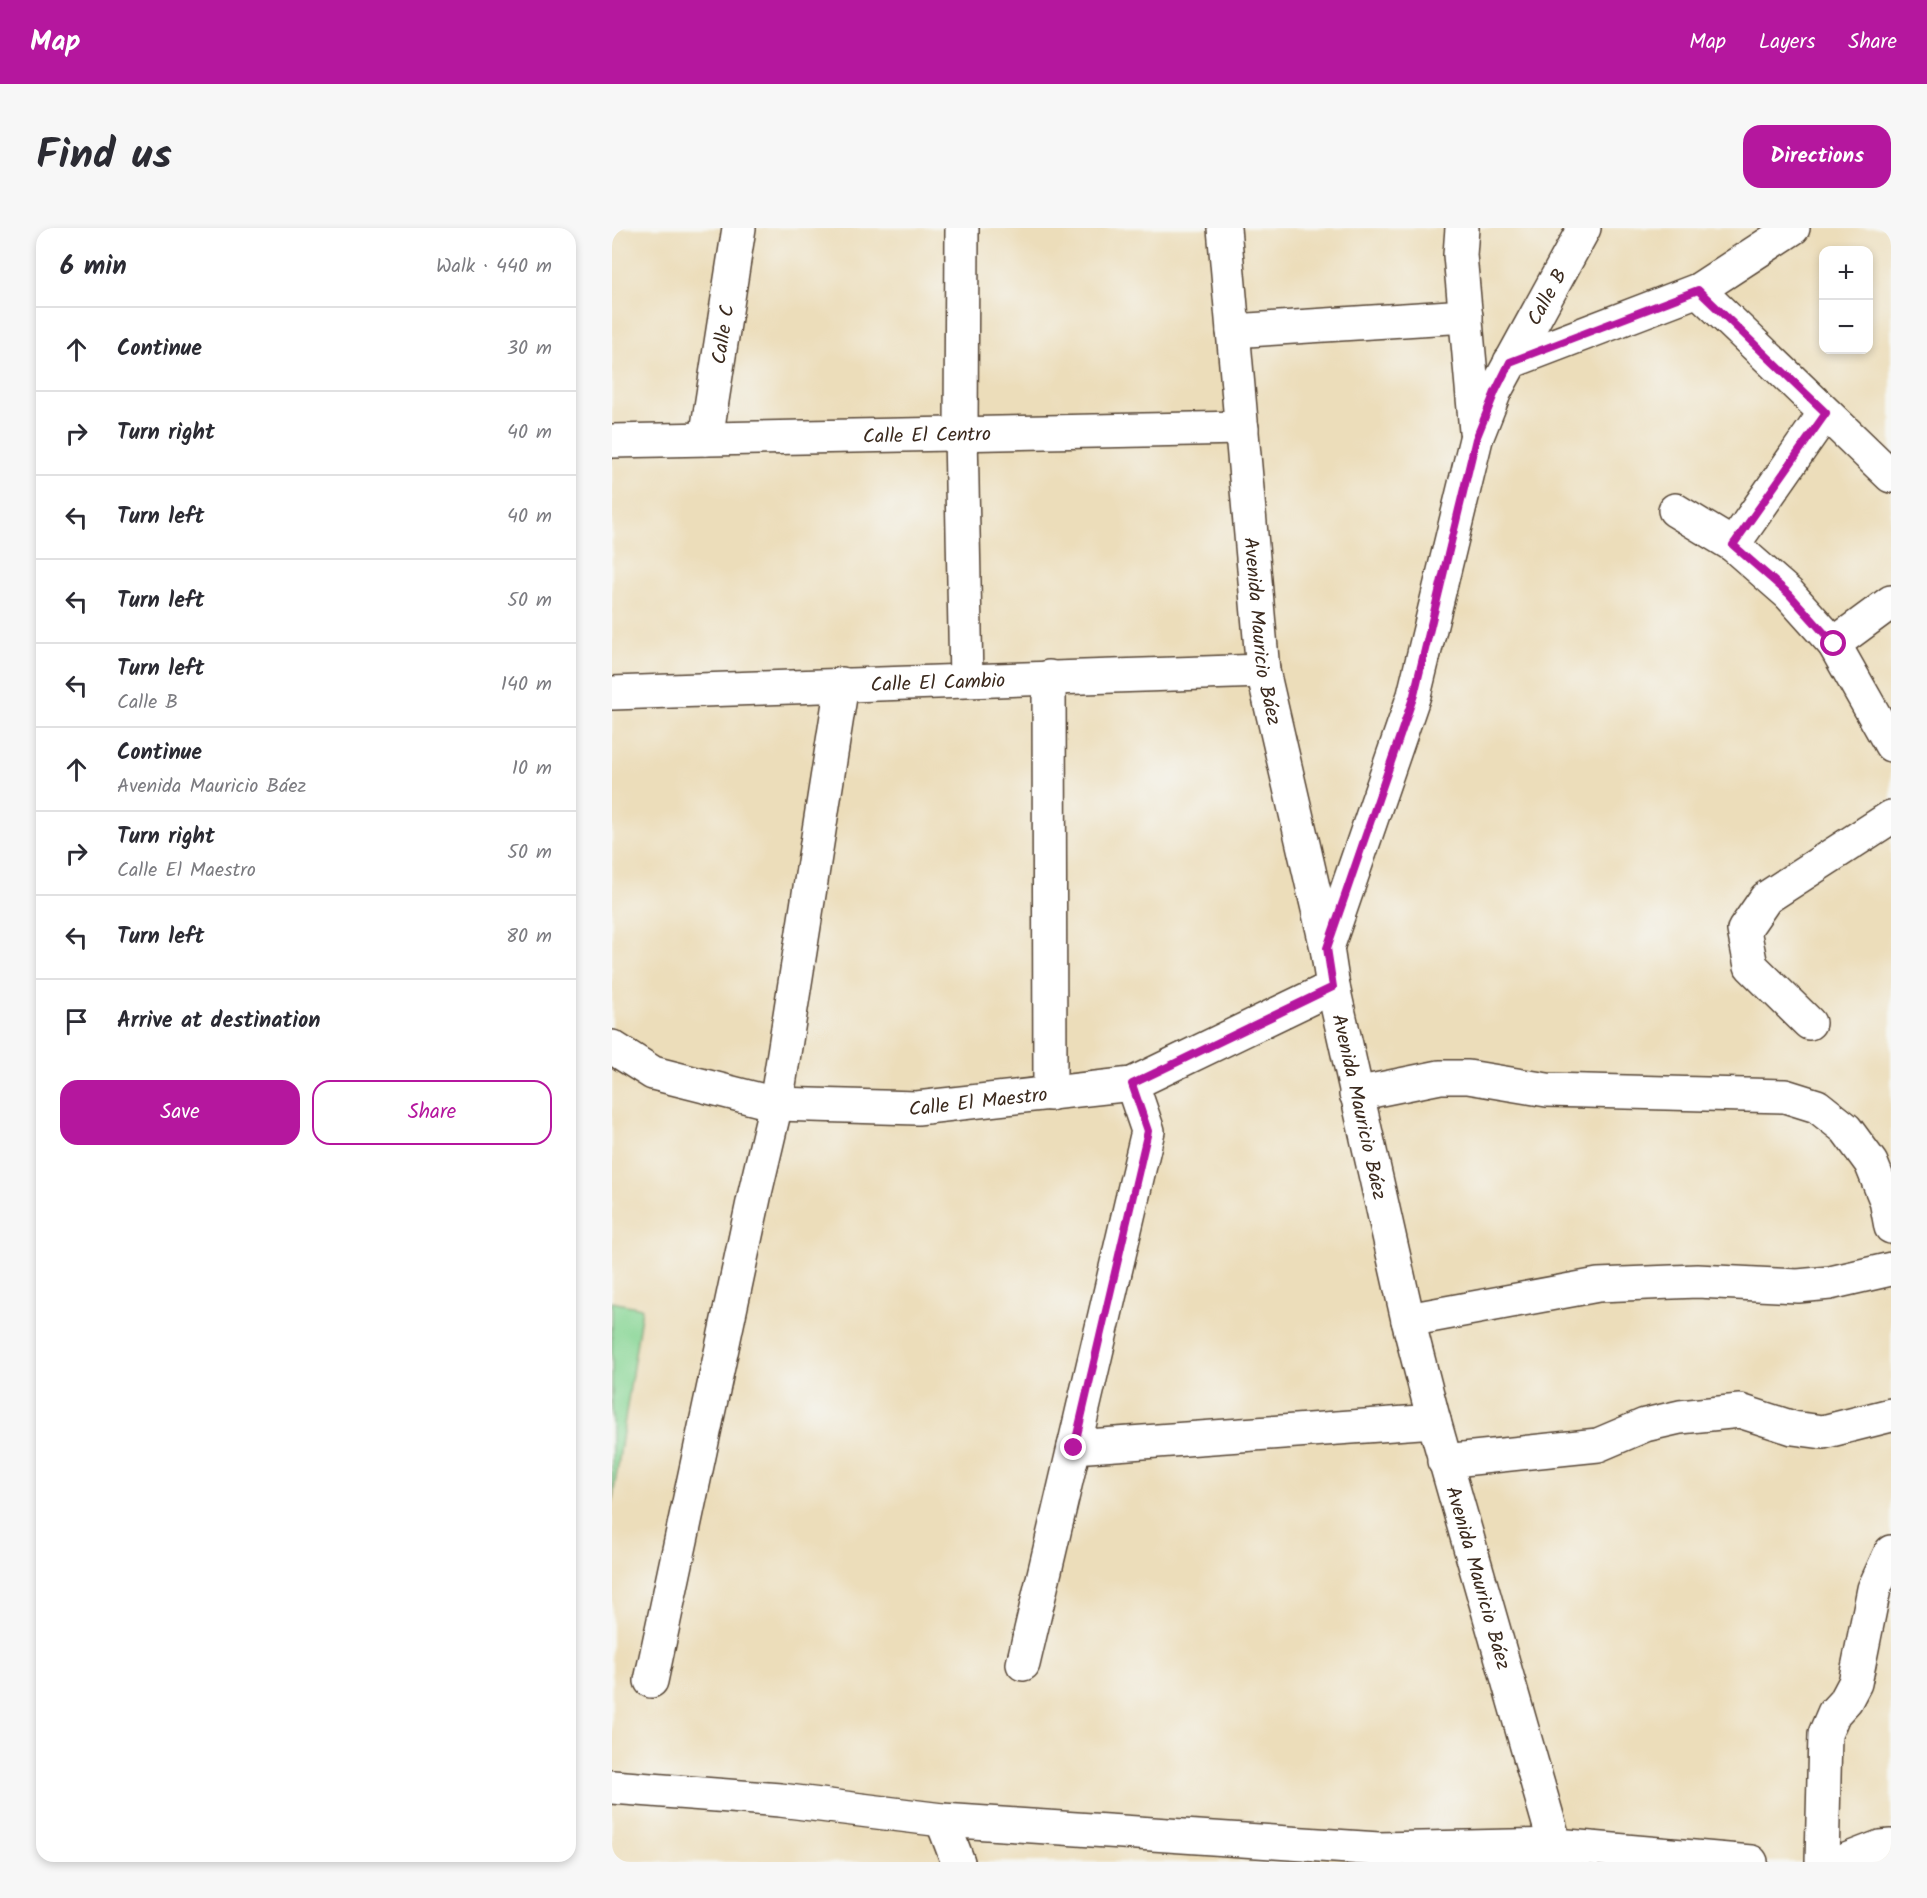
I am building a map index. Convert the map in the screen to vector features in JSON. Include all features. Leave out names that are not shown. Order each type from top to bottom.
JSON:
[{"type":"street","name":"Calle C","points":[[706,439],[739,228]]},
{"type":"street","points":[[962,228],[961,434],[966,680]]},
{"type":"street","name":"Avenida Mauricio Báez","points":[[1224,228],[1263,671],[1327,948],[1356,1094],[1408,1320],[1444,1461],[1558,1854]]},
{"type":"street","points":[[1462,228],[1460,255],[1476,439]]},
{"type":"street","name":"Calle B","points":[[1327,948],[1414,695],[1476,439],[1510,362],[1584,228]]},
{"type":"street","points":[[1510,362],[1698,290],[1793,228]]},
{"type":"street","points":[[1698,290],[1891,476]]},
{"type":"street","points":[[1233,331],[1466,316]]},
{"type":"street","points":[[1733,545],[1826,413]]},
{"type":"street","name":"Calle El Centro","points":[[612,441],[1242,428]]},
{"type":"street","points":[[1675,510],[1733,545],[1789,594],[1834,644],[1891,745]]},
{"type":"street","points":[[1834,644],[1891,602]]},
{"type":"street","name":"Calle El Cambio","points":[[612,693],[1263,671]]},
{"type":"street","points":[[1049,677],[1050,1094]]},
{"type":"street","points":[[651,1681],[776,1104],[842,684]]},
{"type":"street","points":[[1809,1023],[1750,966],[1744,930],[1766,898],[1891,817]]},
{"type":"street","name":"Calle El Maestro","points":[[612,1047],[653,1073],[776,1104],[917,1108],[1132,1084],[1333,987]]},
{"type":"street","points":[[1356,1094],[1440,1077],[1468,1077],[1547,1090],[1785,1096],[1817,1106],[1846,1128],[1871,1163],[1886,1200],[1891,1227]]},
{"type":"street","points":[[1023,1664],[1148,1131],[1132,1084]]},
{"type":"street","points":[[1408,1320],[1598,1286],[1697,1281],[1798,1286],[1830,1283],[1891,1269]]},
{"type":"street","points":[[1444,1461],[1598,1445],[1645,1425],[1680,1417],[1740,1411],[1793,1428],[1823,1432],[1891,1415]]},
{"type":"street","points":[[1074,1448],[1434,1421]]},
{"type":"street","points":[[1822,1862],[1825,1734],[1834,1713],[1846,1700],[1855,1683],[1874,1589],[1891,1552]]},
{"type":"street","points":[[612,1787],[780,1800],[942,1820],[1379,1849],[1751,1862]]},
{"type":"street","points":[[942,1820],[958,1862]]},
{"type":"street","points":[[1841,1862],[1880,1847],[1891,1846]]},
{"type":"street","points":[[1472,1862],[1558,1854]]},
{"type":"green space","points":[[612,1302],[642,1308],[612,1504]]},
{"type":"route","points":[[1074,1448],[1148,1131],[1132,1084],[1333,987],[1327,948],[1414,695],[1476,439],[1510,362],[1698,290],[1826,413],[1733,545],[1789,594],[1834,644]]}]
